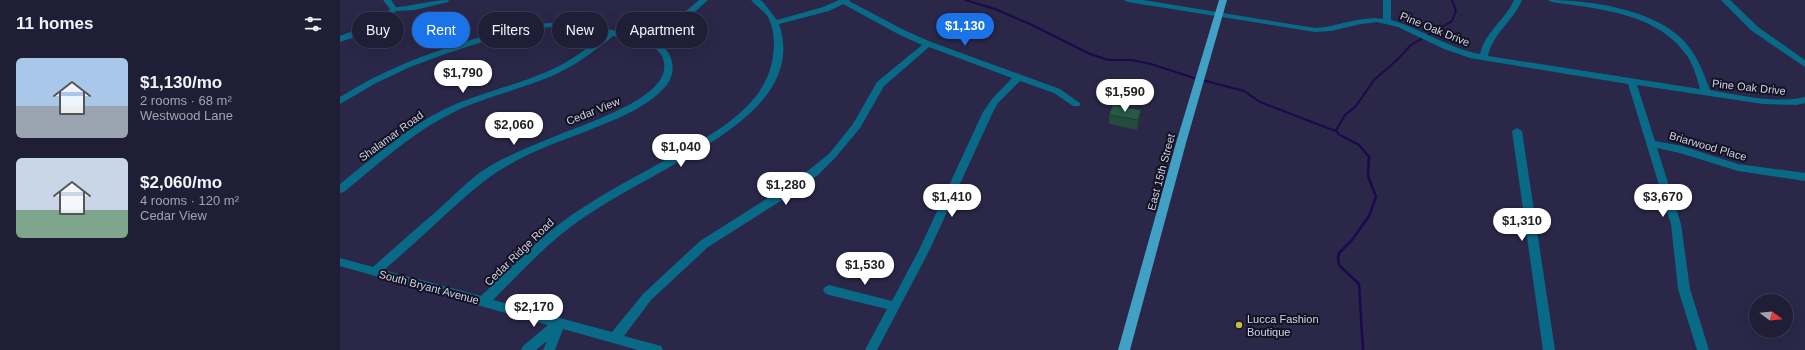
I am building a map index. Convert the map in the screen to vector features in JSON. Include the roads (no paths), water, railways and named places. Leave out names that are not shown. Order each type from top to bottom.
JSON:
[{"type":"main road","name":"East 15th Street","points":[[1124,350],[1181,143],[1223,0]]},
{"type":"street","points":[[387,0],[394,10]]},
{"type":"street","points":[[340,39],[386,18],[394,10],[414,8],[445,0]]},
{"type":"street","points":[[690,12],[704,0]]},
{"type":"street","name":"Cedar Ridge Road","points":[[484,302],[539,246],[568,222],[617,192],[707,141],[746,112],[768,84],[776,69],[779,44],[774,23],[765,8],[755,0]]},
{"type":"street","name":"Pine Oak Drive","points":[[1128,0],[1322,30],[1340,27],[1354,22],[1377,20],[1415,31],[1445,46],[1484,57],[1632,82],[1763,101],[1782,103],[1805,100]]},
{"type":"street","points":[[1387,0],[1387,22]]},
{"type":"street","points":[[1484,57],[1484,51],[1488,44],[1513,13],[1518,0]]},
{"type":"street","points":[[1552,0],[1620,11],[1639,16],[1667,32],[1680,42],[1691,55],[1706,93]]},
{"type":"street","points":[[1725,0],[1755,29],[1805,64]]},
{"type":"street","points":[[774,23],[826,9],[845,1],[901,32],[928,44],[1063,94],[1076,104]]},
{"type":"street","points":[[340,101],[373,81],[419,60],[515,30],[556,25],[575,27],[616,35]]},
{"type":"street","name":"Shalamar Road","points":[[340,190],[405,138],[438,117],[477,100],[551,73],[584,55],[610,34]]},
{"type":"street","points":[[614,338],[647,297],[704,244],[783,194],[814,172],[832,156],[857,126],[880,84],[928,44]]},
{"type":"street","name":"Cedar View","points":[[374,272],[485,175],[519,155],[627,111],[650,96],[665,79],[669,66],[665,53],[659,48]]},
{"type":"street","points":[[871,350],[924,251],[988,112],[995,101],[1018,77]]},
{"type":"street","points":[[1632,82],[1676,224],[1684,289],[1703,350]]},
{"type":"street","points":[[1517,131],[1549,350]]},
{"type":"street","name":"Briarwood Place","points":[[1652,144],[1669,145],[1718,162],[1742,168],[1805,177]]},
{"type":"street","name":"South Bryant Avenue","points":[[340,262],[657,350]]},
{"type":"street","points":[[829,290],[894,306]]},
{"type":"street","points":[[527,350],[559,323]]},
{"type":"street","points":[[549,350],[559,323]]},
{"type":"waterway","points":[[965,0],[995,9],[1032,25],[1090,54],[1109,60],[1132,60],[1151,64],[1197,79]]},
{"type":"waterway","points":[[1337,132],[1336,130],[1345,115],[1356,106],[1374,80],[1397,60],[1411,45],[1452,21],[1456,11],[1452,0]]},
{"type":"waterway","points":[[1202,80],[1244,91],[1260,102],[1337,132]]},
{"type":"waterway","points":[[1337,132],[1338,134],[1359,145],[1369,157]]},
{"type":"waterway","points":[[1363,350],[1359,284],[1339,265],[1338,258],[1339,253],[1352,240],[1369,216],[1376,197],[1368,176],[1369,157]]},
{"type":"place","name":"Lucca Fashion Boutique","points":[[1239,325]]}]
